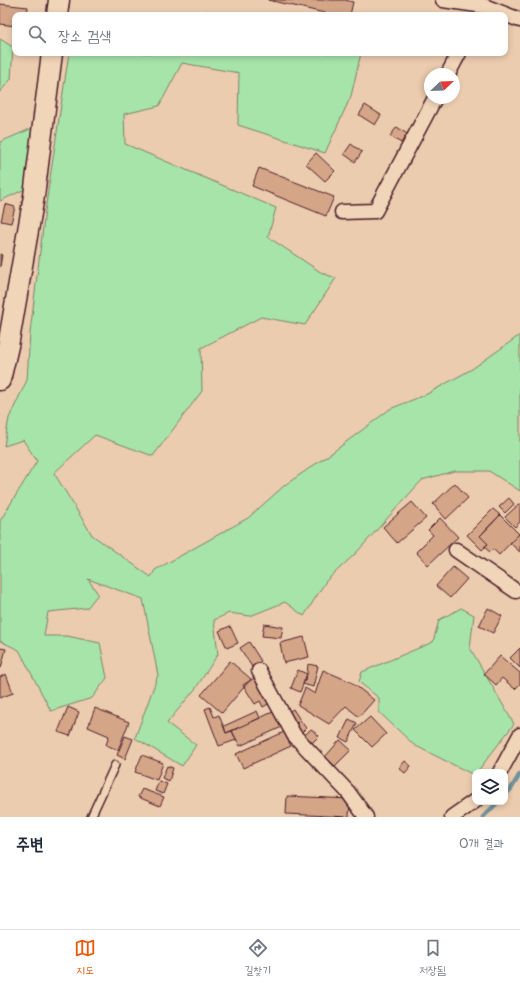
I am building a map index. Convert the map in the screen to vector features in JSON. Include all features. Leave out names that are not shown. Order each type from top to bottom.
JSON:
[{"type":"street","points":[[57,12],[59,0]]},
{"type":"street","points":[[443,0],[476,6],[495,12]]},
{"type":"street","points":[[508,16],[520,20]]},
{"type":"street","points":[[0,380],[8,346],[34,196],[52,56]]},
{"type":"street","points":[[451,68],[457,56]]},
{"type":"street","points":[[342,212],[375,211],[432,104]]},
{"type":"street","points":[[456,550],[519,590]]},
{"type":"street","points":[[259,671],[294,735],[348,792],[366,817]]},
{"type":"street","points":[[502,769],[520,735]]},
{"type":"street","points":[[452,817],[472,802]]},
{"type":"lane","points":[[91,817],[115,765]]},
{"type":"green space","points":[[0,39],[12,46],[12,56],[11,79],[0,92]]},
{"type":"green space","points":[[69,56],[360,56],[351,96],[325,153],[238,125],[239,73],[182,63],[159,106],[124,114],[125,144],[276,208],[268,237],[322,273],[336,278],[305,325],[261,317],[201,348],[202,391],[153,456],[95,435],[54,473],[92,535],[151,577],[155,570],[248,518],[285,485],[333,452],[390,409],[427,394],[472,369],[520,335],[520,491],[489,471],[454,471],[422,480],[356,553],[326,581],[304,616],[285,602],[250,616],[229,613],[214,620],[218,654],[196,688],[167,723],[196,745],[182,766],[135,738],[158,675],[143,599],[88,579],[98,594],[87,608],[48,612],[44,636],[67,636],[100,643],[107,678],[92,698],[51,711],[19,650],[0,641],[0,521],[37,461],[23,440],[4,446],[9,418],[27,380],[30,333],[45,211]]},
{"type":"green space","points":[[35,127],[27,188],[0,201],[0,142]]},
{"type":"green space","points":[[461,608],[474,615],[470,648],[514,724],[479,769],[472,769],[472,774],[414,745],[379,712],[379,698],[359,682],[362,672],[433,642],[439,620]]},
{"type":"building","points":[[268,0],[345,0],[353,2],[351,12],[320,12]]},
{"type":"building","points":[[0,4],[28,7],[27,12],[12,12],[12,26],[0,24]]},
{"type":"building","points":[[365,105],[381,115],[375,125],[359,115]]},
{"type":"building","points":[[397,127],[407,134],[401,143],[390,136]]},
{"type":"building","points":[[351,144],[362,152],[355,162],[344,154]]},
{"type":"building","points":[[316,153],[335,171],[325,181],[306,164]]},
{"type":"building","points":[[259,168],[334,197],[326,216],[252,186]]},
{"type":"building","points":[[5,204],[15,207],[11,223],[1,221]]},
{"type":"building","points":[[0,254],[2,255],[0,267]]},
{"type":"building","points":[[455,483],[468,498],[446,519],[433,504]]},
{"type":"building","points":[[509,498],[514,504],[505,513],[499,507]]},
{"type":"building","points":[[412,502],[426,518],[397,543],[383,527]]},
{"type":"building","points":[[520,503],[520,522],[515,527],[505,517]]},
{"type":"building","points":[[493,509],[500,515],[480,536],[488,544],[482,550],[467,535]]},
{"type":"building","points":[[500,515],[519,534],[499,555],[493,549],[490,552],[484,547],[488,544],[480,536]]},
{"type":"building","points":[[440,518],[458,537],[428,565],[416,552],[433,535],[428,530]]},
{"type":"building","points":[[520,534],[520,552],[510,543]]},
{"type":"building","points":[[453,567],[467,579],[450,598],[436,586]]},
{"type":"building","points":[[488,608],[502,616],[493,633],[479,626]]},
{"type":"building","points":[[264,624],[283,627],[281,638],[262,636]]},
{"type":"building","points":[[230,626],[238,643],[227,648],[219,631]]},
{"type":"building","points":[[304,637],[309,657],[284,663],[280,643]]},
{"type":"building","points":[[249,642],[261,661],[252,667],[240,648]]},
{"type":"building","points":[[0,648],[6,649],[1,668],[0,668]]},
{"type":"building","points":[[520,648],[520,668],[510,658]]},
{"type":"building","points":[[500,656],[520,673],[520,684],[515,689],[502,678],[496,685],[484,674]]},
{"type":"building","points":[[230,661],[251,679],[222,713],[201,695]]},
{"type":"building","points":[[308,664],[318,666],[313,687],[303,684],[307,674]]},
{"type":"building","points":[[298,670],[307,674],[300,692],[291,688]]},
{"type":"building","points":[[323,670],[351,682],[374,700],[359,717],[346,706],[329,724],[298,705],[305,688],[315,694]]},
{"type":"building","points":[[6,674],[13,693],[0,698],[0,677]]},
{"type":"building","points":[[256,677],[272,702],[263,707],[260,701],[255,704],[243,685]]},
{"type":"building","points":[[68,707],[79,712],[70,736],[58,732]]},
{"type":"building","points":[[210,707],[214,717],[219,715],[226,733],[232,731],[236,740],[219,746],[205,709]]},
{"type":"building","points":[[95,708],[129,722],[118,750],[106,745],[109,736],[88,727]]},
{"type":"building","points":[[293,709],[300,720],[295,725],[287,713]]},
{"type":"building","points":[[277,710],[284,726],[240,746],[232,731]]},
{"type":"building","points":[[257,711],[260,718],[226,733],[224,726]]},
{"type":"building","points":[[370,717],[386,734],[372,747],[355,730]]},
{"type":"building","points":[[349,719],[357,723],[348,742],[340,738]]},
{"type":"building","points":[[300,720],[306,728],[301,733],[295,725]]},
{"type":"building","points":[[311,729],[319,736],[312,743],[305,735]]},
{"type":"building","points":[[284,732],[291,746],[243,768],[236,754]]},
{"type":"building","points":[[125,736],[133,739],[125,759],[117,755]]},
{"type":"building","points":[[340,740],[351,750],[335,766],[325,757]]},
{"type":"building","points":[[142,755],[163,763],[157,780],[135,772]]},
{"type":"building","points":[[405,761],[411,766],[405,773],[399,768]]},
{"type":"building","points":[[167,766],[173,768],[169,781],[162,778]]},
{"type":"building","points":[[159,781],[167,784],[163,794],[155,791]]},
{"type":"building","points":[[142,789],[164,797],[160,806],[138,797]]},
{"type":"building","points":[[287,796],[350,799],[349,817],[286,814]]},
{"type":"waterway","points":[[508,792],[520,774]]},
{"type":"waterway","points":[[483,817],[495,805]]}]
